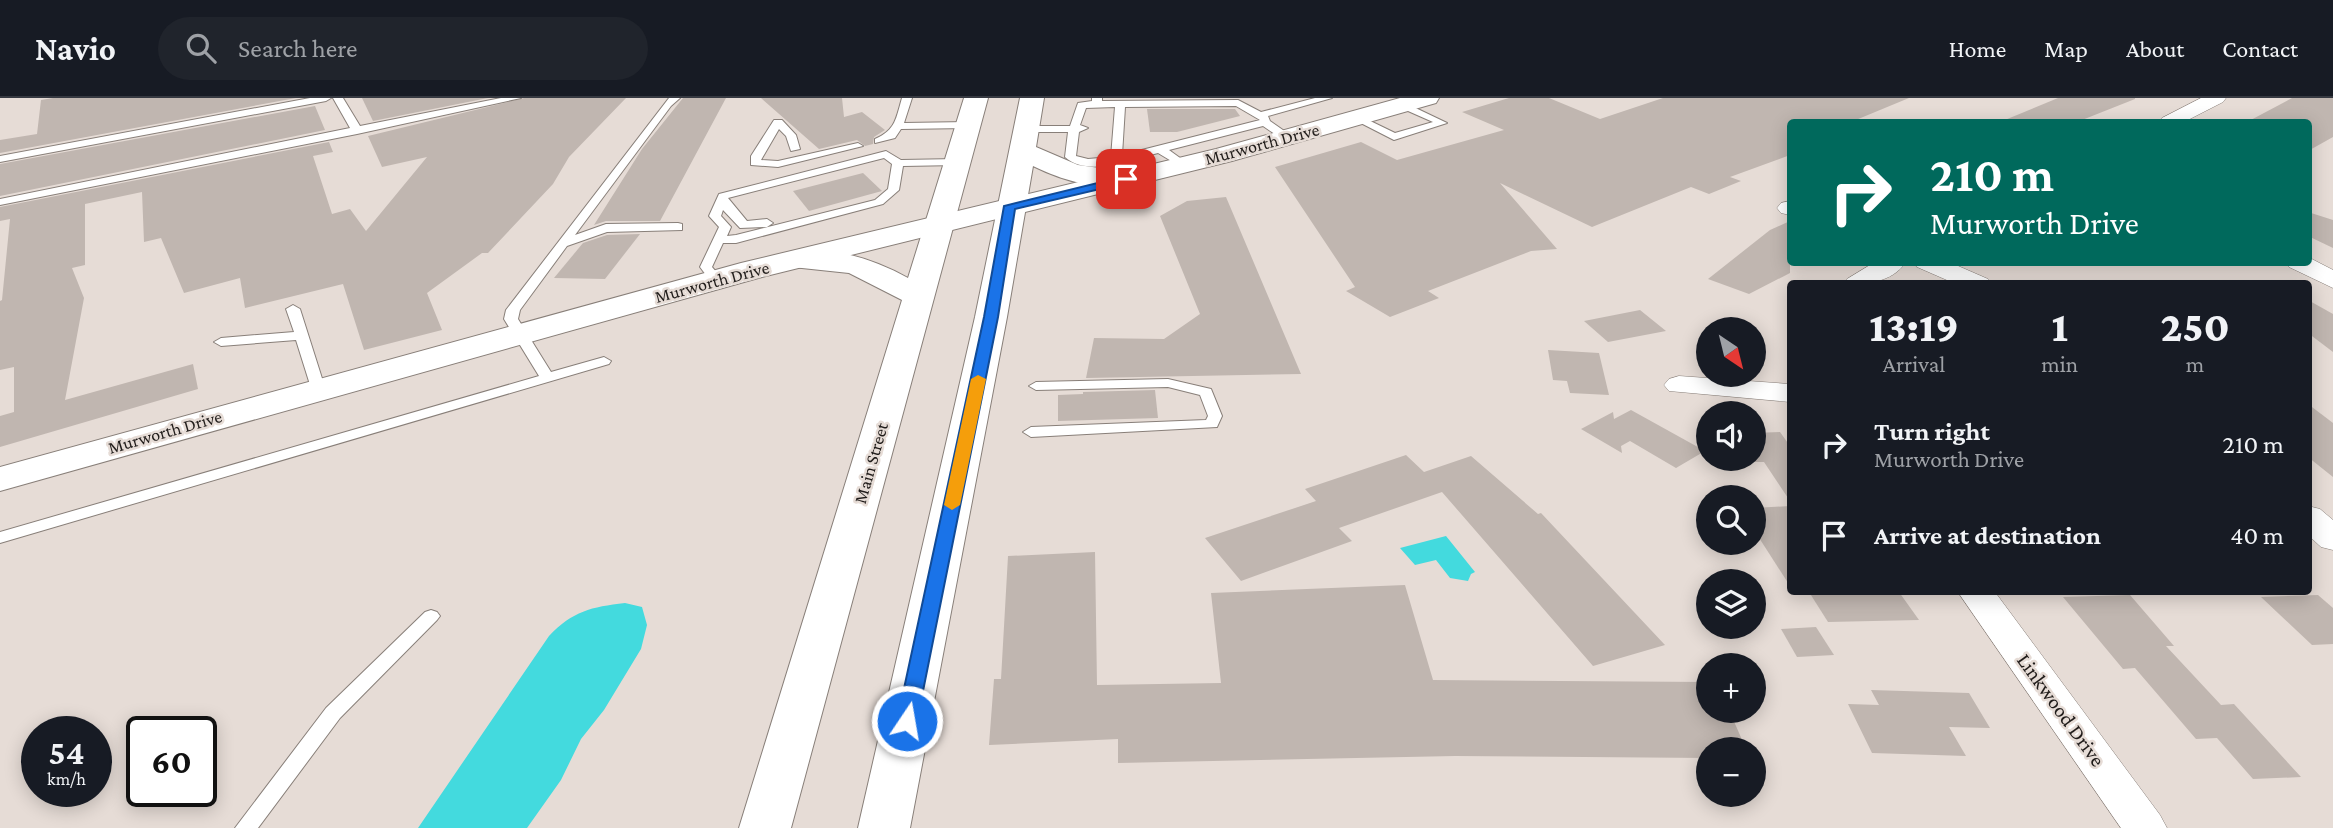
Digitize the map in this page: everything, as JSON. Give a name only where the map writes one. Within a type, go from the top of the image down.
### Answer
[{"type":"main road","name":"Main Street","points":[[765,828],[976,98]]},
{"type":"main road","points":[[884,828],[986,344],[1032,98]]},
{"type":"main road","name":"Murworth Drive","points":[[0,479],[717,280],[1010,206],[1118,141],[1183,165],[1271,125],[1356,118],[1415,101]]},
{"type":"main road","points":[[1023,140],[1062,172],[1118,141]]},
{"type":"main road","points":[[794,260],[836,259],[859,265],[919,297]]},
{"type":"street","points":[[2175,119],[2217,98]]},
{"type":"street","points":[[1863,280],[1887,266]]},
{"type":"street","points":[[1936,266],[1969,280]]},
{"type":"street","points":[[2306,266],[2333,280]]},
{"type":"street","points":[[1679,385],[1787,393]]},
{"type":"street","points":[[2312,520],[2333,539]]},
{"type":"street","name":"Linkwood Drive","points":[[1978,595],[2146,828]]},
{"type":"lane","points":[[0,159],[326,98]]},
{"type":"lane","points":[[338,98],[357,131]]},
{"type":"lane","points":[[0,202],[516,98]]},
{"type":"lane","points":[[548,378],[534,360],[511,318],[513,310],[667,104],[675,98]]},
{"type":"lane","points":[[879,141],[891,136],[898,126],[908,98]]},
{"type":"lane","points":[[1118,141],[1102,138],[1160,149],[1271,125],[1327,98]]},
{"type":"lane","points":[[1120,104],[1118,141],[1096,164],[1075,162],[1070,157],[1078,134],[1083,105],[1097,101],[1120,104],[1238,103],[1271,125]]},
{"type":"lane","points":[[1356,118],[1395,137],[1442,123],[1415,101]]},
{"type":"lane","points":[[795,149],[791,135],[778,122],[756,156],[755,163],[778,164],[858,146]]},
{"type":"lane","points":[[898,126],[968,125]]},
{"type":"lane","points":[[1023,140],[1078,134]]},
{"type":"lane","points":[[1160,149],[1183,165]]},
{"type":"lane","points":[[717,280],[706,267],[725,227],[715,216],[723,196],[886,154],[898,163],[958,162]]},
{"type":"lane","points":[[719,240],[736,239],[879,202],[893,190],[898,163]]},
{"type":"lane","points":[[721,200],[739,222],[757,225],[893,190]]},
{"type":"lane","points":[[563,243],[606,228],[678,227]]},
{"type":"lane","points":[[293,309],[319,391]]},
{"type":"lane","points":[[221,342],[301,336]]},
{"type":"lane","points":[[0,538],[604,361]]},
{"type":"lane","points":[[1031,432],[1212,424],[1215,416],[1206,392],[1168,383],[1035,386]]},
{"type":"lane","points":[[246,828],[333,713],[431,616]]},
{"type":"water","points":[[1446,536],[1475,572],[1468,581],[1450,578],[1436,560],[1415,565],[1400,548]]},
{"type":"water","points":[[625,603],[642,607],[647,625],[641,649],[604,710],[581,739],[561,780],[527,828],[418,828],[549,636],[566,621],[583,612]]},
{"type":"building","points":[[296,98],[0,153],[0,140],[37,134],[41,100]]},
{"type":"building","points":[[362,98],[488,98],[373,121]]},
{"type":"building","points":[[524,98],[626,98],[569,157],[553,184],[488,253],[482,253],[427,293],[442,330],[364,350],[343,284],[245,308],[240,278],[184,293],[161,238],[144,242],[142,192],[85,204],[85,265],[72,268],[84,298],[65,400],[193,364],[198,389],[0,447],[0,416],[14,412],[14,367],[0,370],[0,301],[10,219],[0,221],[0,207],[329,142],[333,152],[313,156],[332,214],[350,209],[366,231],[427,157],[382,167],[368,136]]},
{"type":"building","points":[[683,98],[726,98],[660,221],[606,221],[594,225],[642,149]]},
{"type":"building","points":[[761,98],[842,98],[844,117],[862,112],[885,130],[874,137],[873,144],[865,146],[857,140],[819,149]]},
{"type":"building","points":[[1509,98],[1549,98],[1600,119],[1663,98],[1909,98],[1858,119],[1787,119],[1787,156],[1730,177],[1741,181],[1709,194],[1691,187],[1592,227],[1500,183],[1557,249],[1531,251],[1428,291],[1439,298],[1390,317],[1346,291],[1355,287],[1275,167],[1361,142],[1397,160],[1504,130],[1462,112]]},
{"type":"building","points":[[2058,98],[2135,98],[2085,119],[2007,119]]},
{"type":"building","points":[[2292,98],[2333,98],[2333,137],[2312,149],[2312,119],[2253,119]]},
{"type":"building","points":[[315,106],[325,130],[0,196],[0,164]]},
{"type":"building","points":[[1147,109],[1235,109],[1240,116],[1177,132],[1150,132]]},
{"type":"building","points":[[863,173],[882,191],[809,211],[793,191]]},
{"type":"building","points":[[1226,197],[1301,374],[1086,378],[1094,338],[1164,339],[1200,314],[1160,216],[1187,201]]},
{"type":"building","points":[[2312,213],[2333,220],[2333,248],[2312,238]]},
{"type":"building","points":[[1787,222],[1787,266],[1790,266],[1790,273],[1749,294],[1708,279],[1770,230]]},
{"type":"building","points":[[640,234],[605,279],[554,278],[583,243],[607,235]]},
{"type":"building","points":[[2312,302],[2333,314],[2333,352],[2312,336]]},
{"type":"building","points":[[1640,310],[1666,331],[1608,342],[1584,321]]},
{"type":"building","points":[[1548,350],[1599,353],[1609,395],[1570,393],[1567,381],[1553,380]]},
{"type":"building","points":[[1155,390],[1158,418],[1058,421],[1058,395]]},
{"type":"building","points":[[2312,407],[2333,423],[2333,477],[2312,460]]},
{"type":"building","points":[[1631,410],[1696,446],[1696,456],[1676,468],[1630,441],[1621,446],[1622,453],[1581,429],[1613,412],[1614,419]]},
{"type":"building","points":[[1780,432],[1787,442],[1787,496],[1766,465],[1766,433]]},
{"type":"building","points":[[1406,455],[1424,472],[1471,456],[1538,514],[1541,513],[1665,645],[1593,666],[1442,492],[1339,528],[1352,541],[1241,581],[1205,538],[1316,501],[1305,489]]},
{"type":"building","points":[[1787,506],[1787,581],[1766,549],[1766,507]]},
{"type":"building","points":[[1095,552],[1097,685],[1221,683],[1211,593],[1405,585],[1433,680],[1696,682],[1696,723],[1735,723],[1741,737],[1696,737],[1696,758],[1455,756],[1118,763],[1118,739],[989,745],[994,679],[1001,679],[1008,556]]},
{"type":"building","points":[[1811,595],[1901,595],[1919,620],[1828,622]]},
{"type":"building","points":[[2130,595],[2174,646],[2166,646],[2221,705],[2234,704],[2301,777],[2253,779],[2217,738],[2196,739],[2135,668],[2123,669],[2063,597]]},
{"type":"building","points":[[2318,595],[2333,608],[2333,644],[2312,645],[2261,597]]},
{"type":"building","points":[[1816,627],[1834,655],[1797,657],[1781,629]]},
{"type":"building","points":[[1871,690],[1969,693],[1990,728],[1949,727],[1966,756],[1872,753],[1848,704],[1879,705]]},
{"type":"slow traffic","points":[[952,505],[978,379]]},
{"type":"route","points":[[907,721],[991,317],[1010,206],[1126,179]]}]
